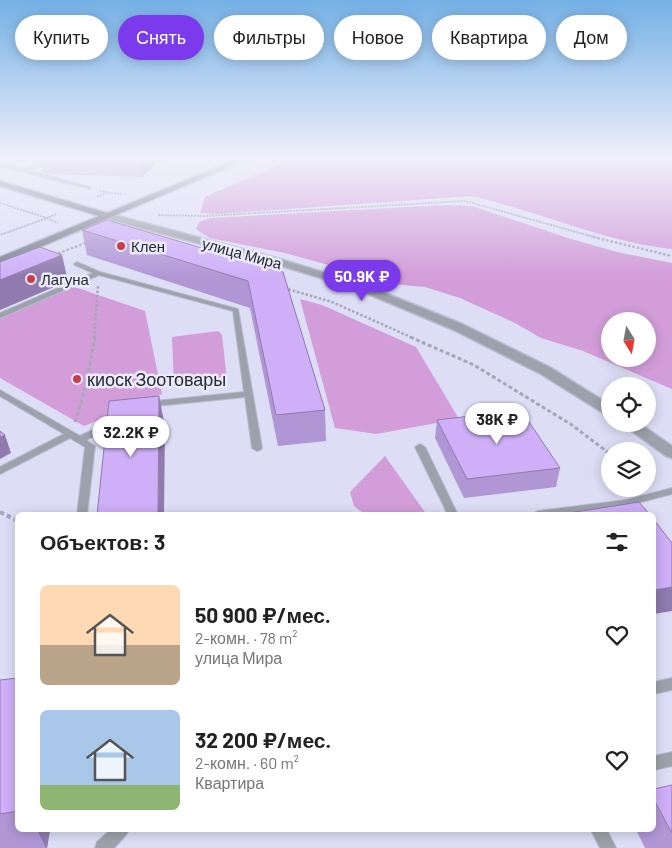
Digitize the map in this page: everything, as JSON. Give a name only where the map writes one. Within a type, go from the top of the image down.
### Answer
[{"type":"main road","name":"улица Мира","points":[[51,199],[107,216]]},
{"type":"main road","points":[[0,261],[78,230],[149,199]]},
{"type":"main road","points":[[0,251],[66,226],[107,216]]},
{"type":"street","name":"улица Мира","points":[[107,216],[278,262],[358,286],[458,327],[546,371],[601,405]]},
{"type":"street","points":[[642,432],[672,453]]},
{"type":"lane","points":[[77,264],[98,273],[236,310],[257,448]]},
{"type":"lane","points":[[0,316],[98,273]]},
{"type":"lane","points":[[0,392],[90,446],[82,512]]},
{"type":"lane","points":[[138,412],[155,404],[249,394]]},
{"type":"lane","points":[[0,471],[75,437],[121,420]]},
{"type":"lane","points":[[420,446],[452,512]]},
{"type":"lane","points":[[560,512],[626,503],[672,491]]},
{"type":"lane","points":[[626,503],[634,512]]},
{"type":"lane","points":[[656,688],[672,684]]},
{"type":"lane","points":[[656,763],[672,759]]},
{"type":"lane","points":[[103,848],[120,832]]},
{"type":"lane","points":[[600,832],[608,848]]},
{"type":"path","points":[[0,235],[93,199]]},
{"type":"path","points":[[155,215],[205,216],[465,200],[595,238],[672,256]]},
{"type":"path","points":[[0,203],[66,226]]},
{"type":"path","points":[[75,437],[97,327],[98,273]]},
{"type":"path","points":[[279,286],[332,302],[474,365],[572,424],[601,447]]},
{"type":"path","points":[[0,512],[15,520]]},
{"type":"shaded area","points":[[205,199],[435,199],[219,214],[200,213]]},
{"type":"shaded area","points":[[482,199],[672,199],[672,249],[621,240]]},
{"type":"shaded area","points":[[445,205],[472,206],[571,239],[617,252],[672,263],[672,389],[656,382],[656,377],[644,377],[623,368],[656,368],[656,312],[601,312],[601,359],[541,338],[515,323],[460,298],[425,287],[380,283],[350,271],[285,253],[210,238],[196,229],[199,222],[210,218]]},
{"type":"shaded area","points":[[72,286],[145,311],[162,394],[84,426],[0,378],[0,317]]},
{"type":"shaded area","points":[[300,299],[322,305],[416,347],[459,419],[376,434],[335,428]]},
{"type":"shaded area","points":[[218,331],[222,335],[227,380],[201,386],[174,386],[172,337]]},
{"type":"shaded area","points":[[385,456],[425,512],[362,512],[354,506],[350,492]]},
{"type":"building","points":[[107,220],[283,272],[325,410],[276,415],[248,281],[82,230]]},
{"type":"building","points":[[40,247],[62,255],[0,280],[0,262]]},
{"type":"building","points":[[159,396],[158,512],[97,512],[109,401]]},
{"type":"building","points":[[521,410],[560,468],[467,479],[437,420]]},
{"type":"building","points":[[639,502],[647,512],[575,512]]},
{"type":"building","points":[[656,523],[672,543],[672,587],[656,590]]},
{"type":"building","points":[[15,678],[15,812],[0,814],[0,680]]},
{"type":"building","points":[[672,785],[672,833],[656,804],[656,789]]},
{"type":"place","name":"Клен","points":[[121,246]]},
{"type":"place","name":"Лагуна","points":[[31,279]]},
{"type":"place","name":"киоск Зоотовары","points":[[77,379]]}]
